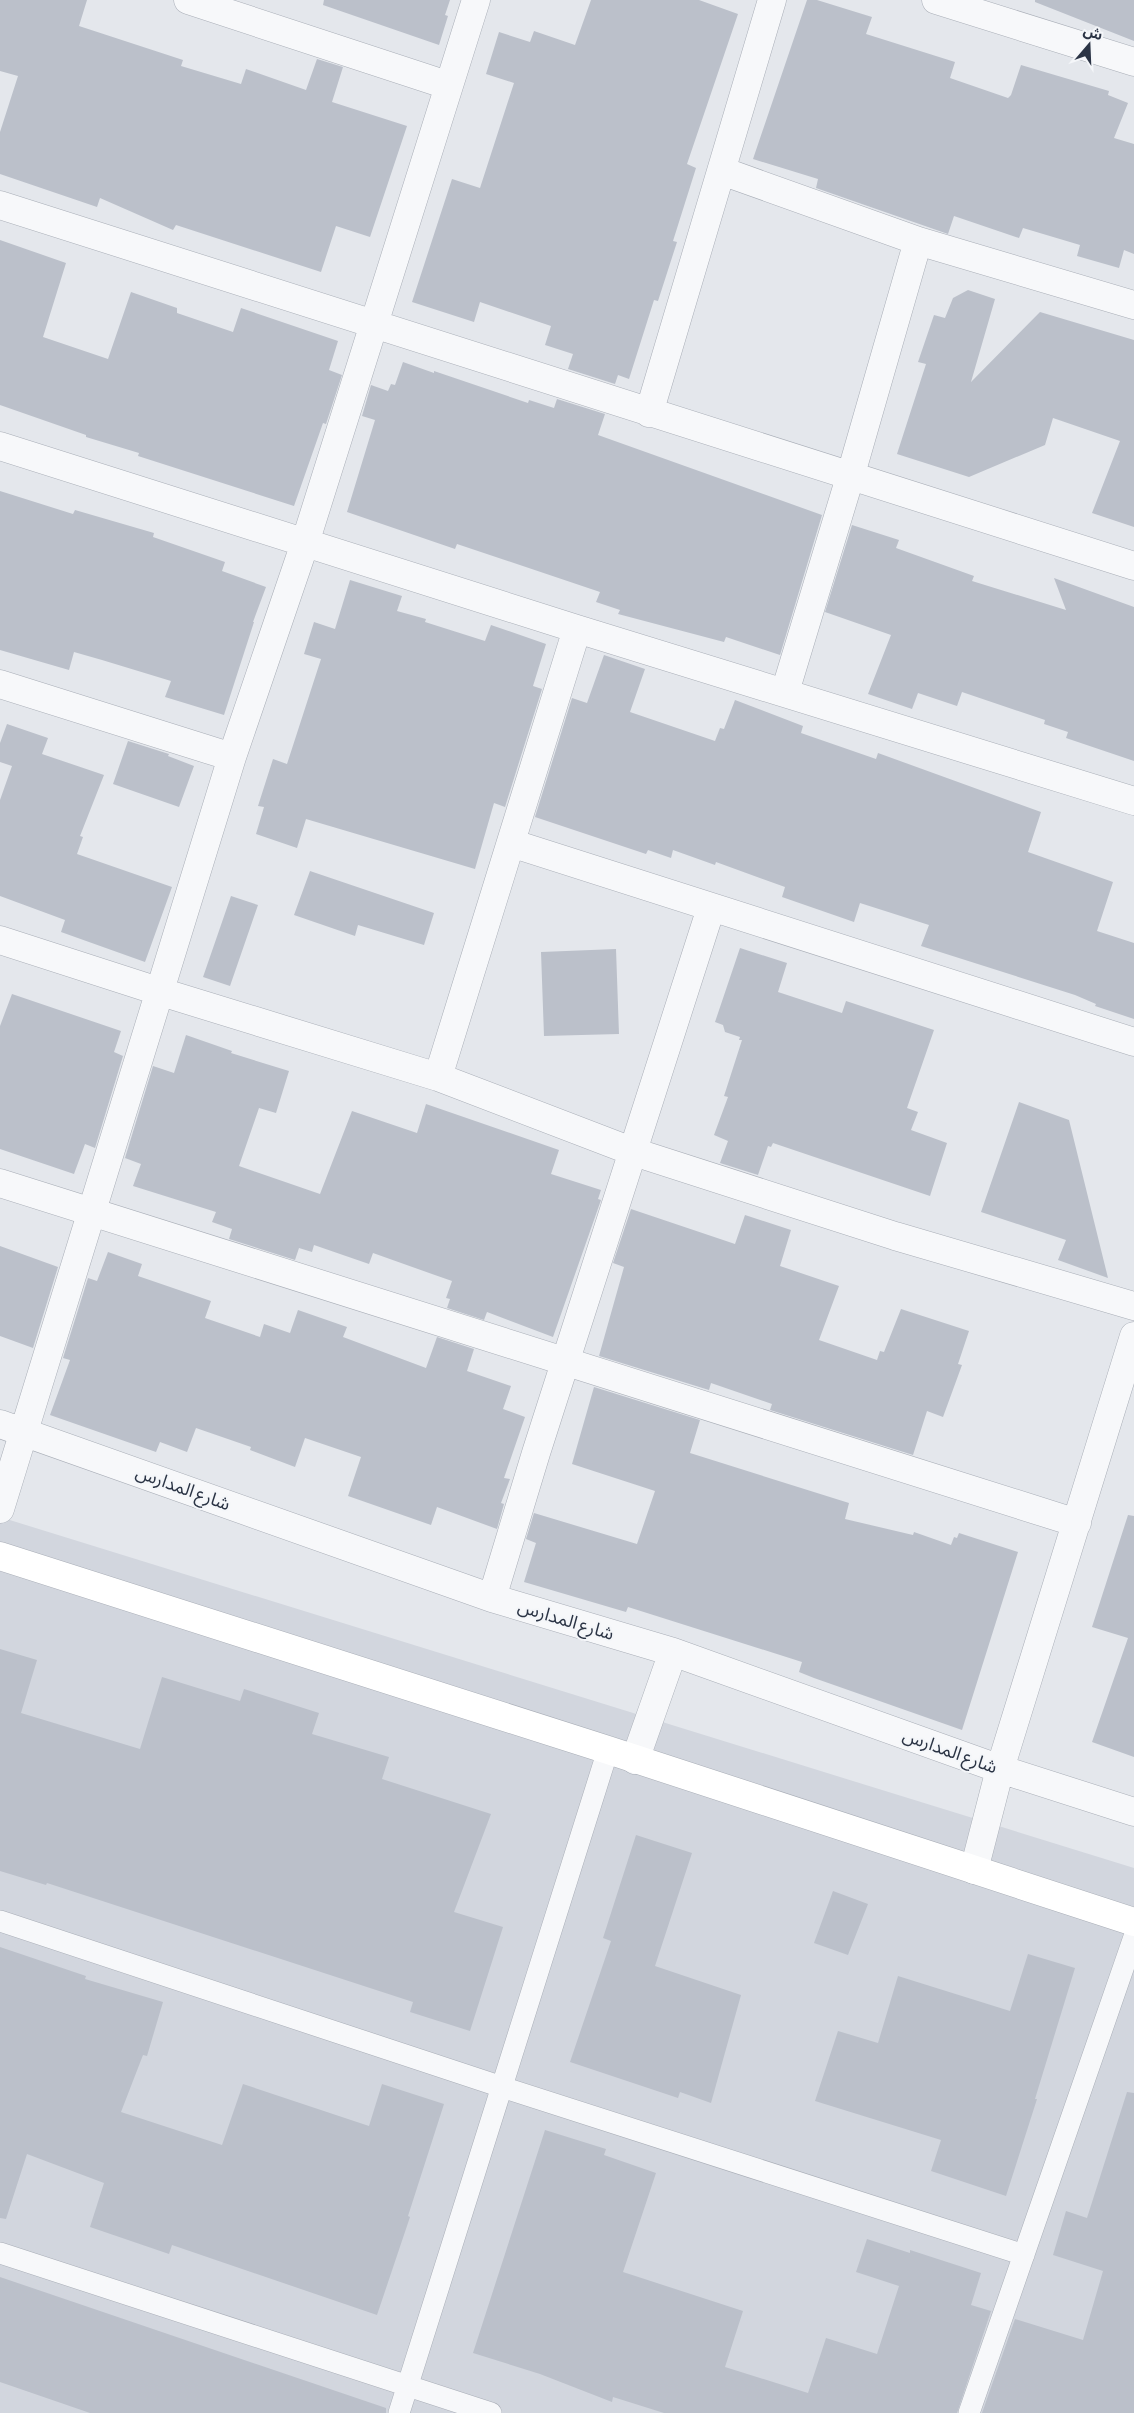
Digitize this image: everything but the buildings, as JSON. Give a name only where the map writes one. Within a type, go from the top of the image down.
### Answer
[{"type":"street","points":[[188,0],[447,85]]},
{"type":"street","points":[[0,1509],[12,1428],[92,1212],[158,992],[232,757],[305,543],[447,85],[476,0]]},
{"type":"street","points":[[649,413],[772,0]]},
{"type":"street","points":[[936,0],[1001,9],[1134,62]]},
{"type":"street","points":[[722,171],[918,241],[1134,305]]},
{"type":"street","points":[[0,204],[649,413],[851,474],[1134,566]]},
{"type":"street","points":[[785,692],[851,474],[918,241]]},
{"type":"street","points":[[0,446],[577,629],[1134,801]]},
{"type":"street","points":[[438,1077],[577,629]]},
{"type":"street","points":[[0,684],[232,757]]},
{"type":"street","points":[[511,843],[1134,1042]]},
{"type":"street","points":[[492,1598],[711,908]]},
{"type":"street","points":[[0,940],[158,992],[438,1077],[634,1152],[895,1236],[1134,1306]]},
{"type":"street","points":[[0,1183],[1077,1523]]},
{"type":"street","points":[[974,1870],[1000,1769],[1134,1336]]},
{"type":"street","name":"شارع المدارس","points":[[12,1428],[492,1598],[672,1652],[1000,1769],[1134,1812]]},
{"type":"street","points":[[0,1556],[608,1750],[1134,1922]]},
{"type":"street","points":[[635,1760],[672,1652]]},
{"type":"lane","points":[[399,2413],[608,1750]]},
{"type":"lane","points":[[0,1921],[502,2087],[1024,2255]]},
{"type":"lane","points":[[969,2413],[1134,1937]]},
{"type":"lane","points":[[0,2253],[490,2413]]},
{"type":"shaded area","points":[[0,1517],[1134,1868],[1134,2413],[0,2413]]}]
